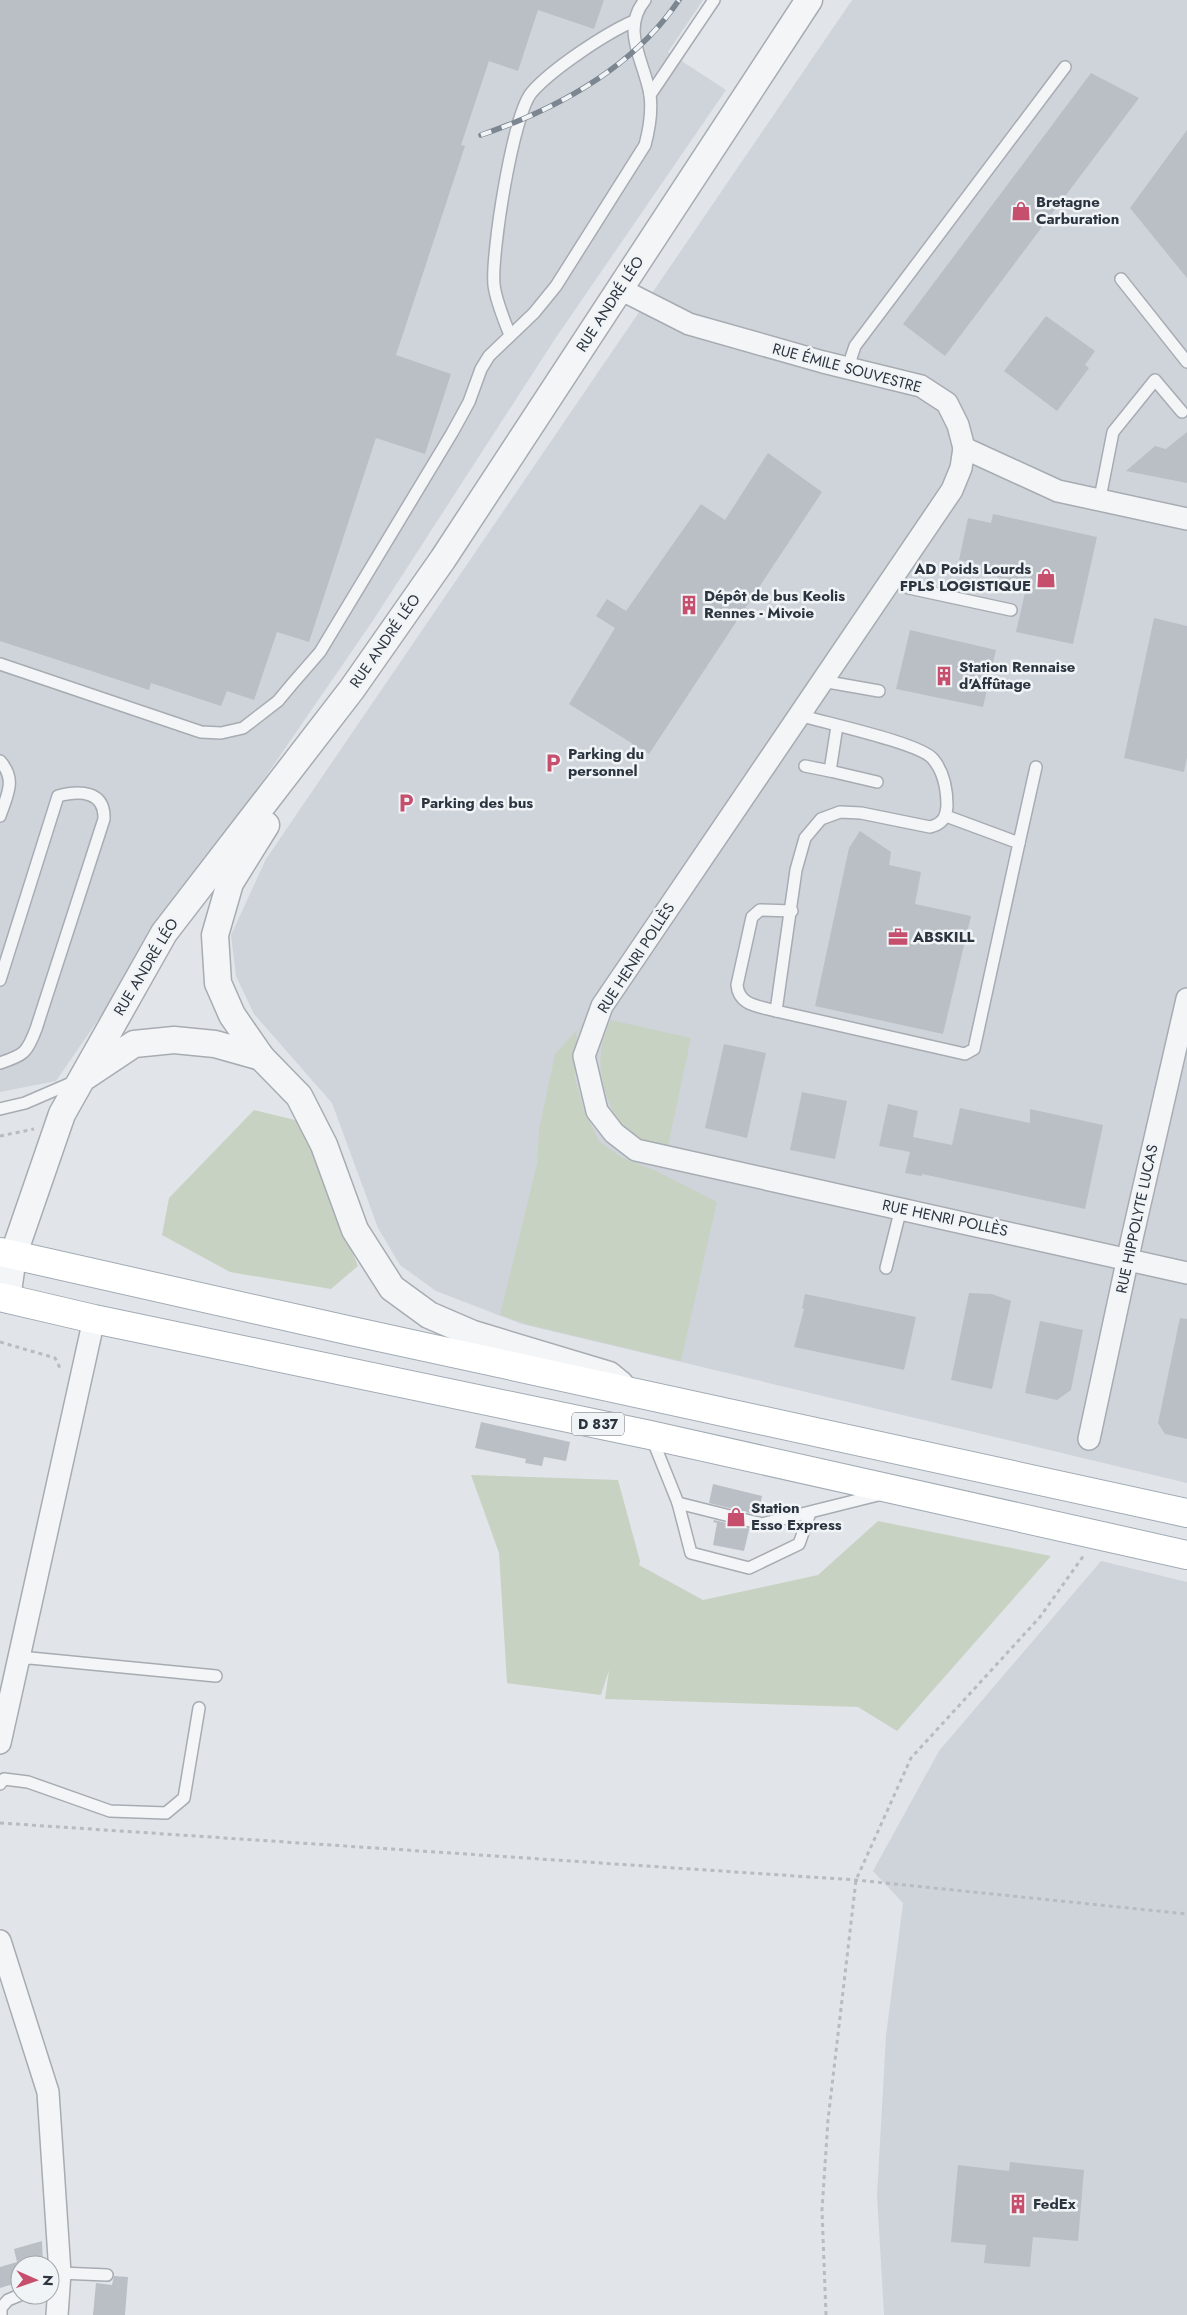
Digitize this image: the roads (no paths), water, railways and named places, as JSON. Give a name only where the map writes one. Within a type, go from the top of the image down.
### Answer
[{"type":"main road","name":"D 837","points":[[7,1254],[1187,1513]]},
{"type":"main road","name":"D 837","points":[[3,1298],[94,1319],[901,1489],[1097,1536],[1187,1555]]},
{"type":"street","name":"RUE ANDRÉ LÉO","points":[[3,1298],[7,1254],[59,1123],[80,1079],[164,933],[352,689],[443,559],[809,0]]},
{"type":"street","name":"RUE ÉMILE SOUVESTRE","points":[[620,289],[689,324],[921,386],[947,403],[958,425],[964,448]]},
{"type":"street","points":[[964,448],[1058,491],[1100,498],[1187,519]]},
{"type":"street","name":"RUE HENRI POLLÈS","points":[[964,448],[961,468],[952,490],[602,1006],[584,1056],[597,1111],[614,1133],[636,1150],[1187,1273]]},
{"type":"street","points":[[282,781],[267,824],[230,884],[215,935],[218,983],[232,1015],[261,1057],[299,1096],[324,1146],[355,1230],[392,1288],[429,1315],[473,1334],[609,1374],[630,1392]]},
{"type":"street","name":"RUE HIPPOLYTE LUCAS","points":[[1089,1439],[1187,999]]},
{"type":"street","points":[[80,1079],[134,1044],[174,1040],[215,1044],[261,1057]]},
{"type":"street","points":[[0,1743],[94,1319]]},
{"type":"street","points":[[0,1941],[48,2092],[55,2255]]},
{"type":"lane","points":[[0,664],[201,732],[220,733],[252,723],[278,701],[320,652],[452,433],[469,402],[481,369],[489,356],[534,313],[556,286],[645,144],[648,132],[650,96],[634,36],[634,21],[645,0]]},
{"type":"lane","points":[[650,96],[714,0]]},
{"type":"lane","points":[[510,336],[494,285],[498,234],[519,122],[530,93],[613,30],[634,21]]},
{"type":"lane","points":[[848,367],[855,346],[1065,67]]},
{"type":"lane","points":[[1121,279],[1187,362]]},
{"type":"lane","points":[[1100,498],[1113,432],[1154,380],[1182,412]]},
{"type":"lane","points":[[892,577],[910,588],[1011,610]]},
{"type":"lane","points":[[822,681],[879,692]]},
{"type":"lane","points":[[776,1011],[792,911],[796,870],[805,838],[821,819],[840,812],[847,812],[930,827],[939,825],[946,816],[947,788],[933,759],[910,745],[799,715]]},
{"type":"lane","points":[[830,772],[837,726]]},
{"type":"lane","points":[[0,761],[8,770],[10,784],[0,816]]},
{"type":"lane","points":[[805,766],[877,782]]},
{"type":"lane","points":[[792,911],[760,910],[752,917],[737,986],[738,995],[742,1001],[776,1011],[965,1054],[974,1049],[1036,767]]},
{"type":"lane","points":[[0,980],[58,796],[82,792],[97,799],[104,808],[104,819],[36,1029],[28,1050],[21,1056],[0,1063]]},
{"type":"lane","points":[[946,816],[1020,843]]},
{"type":"lane","points":[[0,1109],[25,1103],[80,1079]]},
{"type":"lane","points":[[886,1268],[901,1208]]},
{"type":"lane","points":[[650,1435],[678,1502],[691,1553],[749,1568],[799,1544],[810,1513]]},
{"type":"lane","points":[[678,1502],[762,1524],[901,1489]]},
{"type":"lane","points":[[18,1660],[30,1658],[216,1676]]},
{"type":"lane","points":[[0,1784],[4,1779],[28,1782],[110,1811],[166,1813],[184,1798],[199,1708]]},
{"type":"lane","points":[[60,2283],[107,2275]]},
{"type":"lane","points":[[0,2315],[1,2308],[10,2299]]},
{"type":"railway","points":[[481,135],[509,125],[565,99],[616,66],[639,46],[679,0]]},
{"type":"place","name":"Bretagne Carburation","points":[[1021,211]]},
{"type":"place","name":"AD Poids Lourds FPLS LOGISTIQUE","points":[[1046,578]]},
{"type":"place","name":"Dépôt de bus Keolis Rennes - Mivoie","points":[[689,605]]},
{"type":"place","name":"Station Rennaise d'Affûtage","points":[[944,676]]},
{"type":"place","name":"Parking du personnel","points":[[553,763]]},
{"type":"place","name":"Parking des bus","points":[[406,803]]},
{"type":"place","name":"ABSKILL","points":[[898,937]]},
{"type":"place","name":"Station Esso Express","points":[[736,1517]]},
{"type":"place","name":"FedEx","points":[[1018,2204]]}]
